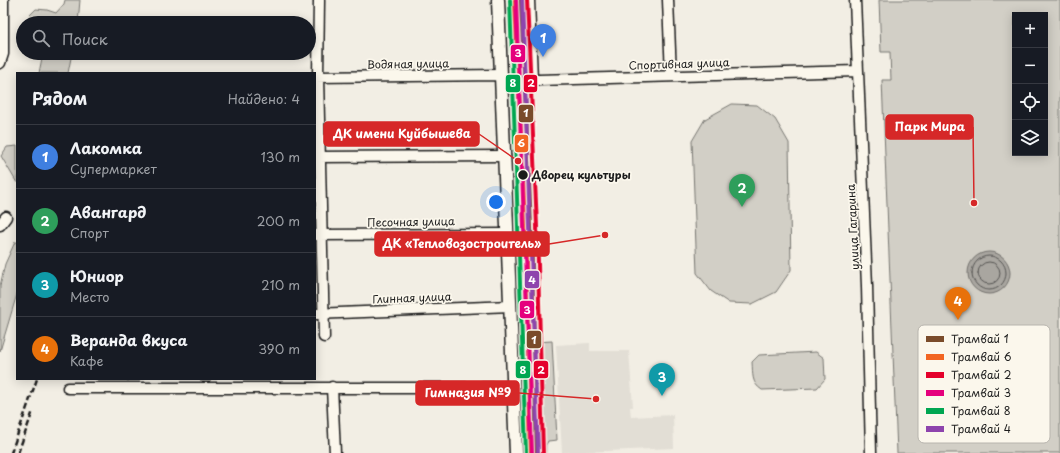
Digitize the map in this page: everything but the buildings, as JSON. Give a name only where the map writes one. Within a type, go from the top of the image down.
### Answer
[{"type":"main road","points":[[498,0],[516,453]]},
{"type":"street","points":[[0,63],[3,54],[3,0]]},
{"type":"street","points":[[319,0],[316,77],[319,314],[324,337]]},
{"type":"street","points":[[529,0],[532,80]]},
{"type":"street","points":[[668,0],[671,76]]},
{"type":"street","name":"улица Гагарина","points":[[855,0],[867,286],[871,453]]},
{"type":"street","name":"Спортивная улица","points":[[501,78],[532,80],[858,71]]},
{"type":"street","name":"Водяная улица","points":[[316,77],[501,78]]},
{"type":"street","points":[[317,157],[505,156]]},
{"type":"street","name":"Песочная улица","points":[[318,235],[508,234]]},
{"type":"street","name":"Глинная улица","points":[[319,314],[511,306]]},
{"type":"street","points":[[332,387],[335,453]]},
{"type":"street","points":[[68,388],[513,388]]},
{"type":"shaded area","points":[[65,0],[80,0],[79,16],[29,16],[36,9],[56,13],[64,4]]},
{"type":"shaded area","points":[[879,0],[1060,0],[1060,453],[897,453],[882,80],[891,80],[890,52],[881,52]]},
{"type":"shaded area","points":[[42,60],[71,60],[68,72],[39,72]]},
{"type":"shaded area","points":[[732,104],[757,105],[775,119],[789,143],[791,270],[776,292],[752,304],[729,303],[711,291],[697,273],[692,141],[705,119]]},
{"type":"shaded area","points":[[16,146],[16,181],[1,156],[7,147]]},
{"type":"shaded area","points":[[16,242],[16,297],[0,351],[0,286],[5,264]]},
{"type":"shaded area","points":[[552,341],[557,440],[548,441],[546,445],[546,453],[540,453],[536,342]]},
{"type":"shaded area","points":[[590,343],[590,351],[629,351],[633,407],[630,407],[631,417],[673,415],[674,448],[562,453],[556,345]]},
{"type":"shaded area","points":[[816,352],[824,358],[825,379],[817,388],[762,390],[754,381],[752,362],[759,355]]},
{"type":"water","points":[[989,252],[1004,258],[1010,273],[1004,288],[989,294],[974,288],[968,273],[974,258]]},
{"type":"railway","points":[[11,453],[37,380]]},
{"type":"railway","points":[[18,453],[33,411]]},
{"type":"tram line","name":"8","points":[[510,0],[526,453]]},
{"type":"tram line","name":"6","points":[[515,0],[525,226],[531,453]]},
{"type":"tram line","name":"3","points":[[516,0],[532,453]]},
{"type":"tram line","name":"1","points":[[521,0],[531,226],[537,453]]},
{"type":"tram line","name":"4","points":[[522,0],[538,453]]},
{"type":"tram line","name":"2","points":[[527,0],[537,226],[543,453]]},
{"type":"place","name":"Лакомка","points":[[543,57]]},
{"type":"place","name":"ДК имени Куйбышева","points":[[518,161]]},
{"type":"place","name":"Дворец культуры","points":[[523,175]]},
{"type":"place","name":"Парк Мира","points":[[974,203]]},
{"type":"place","name":"Авангард","points":[[742,207]]},
{"type":"place","name":"ДК «Тепловозостроитель»","points":[[605,235]]},
{"type":"place","name":"Веранда вкуса","points":[[958,320]]},
{"type":"place","name":"Юниор","points":[[662,396]]},
{"type":"place","name":"Гимназия №9","points":[[596,399]]}]
